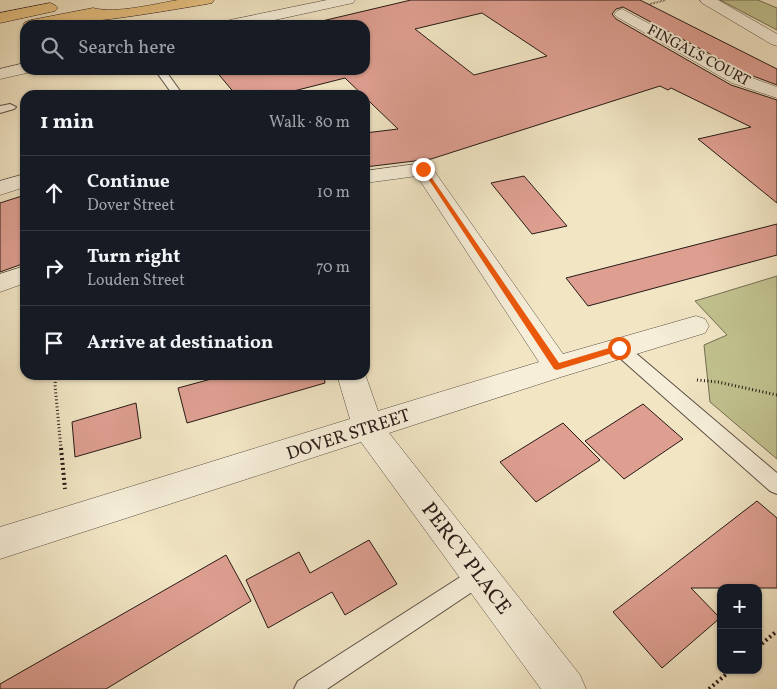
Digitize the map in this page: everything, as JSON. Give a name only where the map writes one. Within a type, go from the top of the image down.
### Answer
[{"type":"highway","points":[[42,20],[68,8],[95,0]]},
{"type":"highway","points":[[0,18],[68,8],[158,0]]},
{"type":"highway","points":[[68,8],[130,12],[207,0]]},
{"type":"highway","points":[[0,31],[20,27]]},
{"type":"street","points":[[254,20],[348,0]]},
{"type":"street","points":[[706,0],[777,41]]},
{"type":"street","name":"FINGALS COURT","points":[[622,14],[738,79],[777,93]]},
{"type":"street","points":[[0,74],[20,69]]},
{"type":"street","points":[[0,166],[12,184]]},
{"type":"street","points":[[370,176],[423,169],[557,367]]},
{"type":"street","points":[[0,283],[20,276]]},
{"type":"street","name":"DOVER STREET","points":[[0,543],[557,367],[696,326]]},
{"type":"street","name":"PERCY PLACE","points":[[353,380],[368,428],[566,689]]},
{"type":"lane","points":[[164,75],[174,90]]},
{"type":"lane","points":[[619,348],[777,485]]},
{"type":"lane","points":[[306,689],[480,575]]},
{"type":"path","points":[[651,376],[718,382],[777,394]]},
{"type":"path","points":[[56,380],[68,522]]},
{"type":"path","points":[[762,644],[777,631]]},
{"type":"path","points":[[709,689],[726,674]]},
{"type":"green space","points":[[720,0],[758,0],[777,8],[777,30]]},
{"type":"green space","points":[[777,276],[777,459],[710,402],[704,345],[727,335],[695,301]]},
{"type":"building","points":[[411,0],[640,0],[777,69],[777,85],[745,73],[623,7],[616,9],[612,14],[616,19],[731,85],[777,100],[777,203],[698,139],[751,127],[671,88],[668,90],[660,86],[431,159],[370,166],[370,132],[398,129],[370,102],[370,90],[357,90],[345,78],[298,90],[232,90],[219,75],[370,75],[370,20],[326,20]],"holes":[[[482,13],[547,56],[474,75],[415,29]]]},
{"type":"building","points":[[524,176],[567,226],[532,234],[491,183]]},
{"type":"building","points":[[20,197],[20,265],[0,272],[0,203]]},
{"type":"building","points":[[777,224],[777,255],[588,306],[566,278]]},
{"type":"building","points":[[208,380],[325,380],[325,383],[187,423],[178,388]]},
{"type":"building","points":[[136,403],[141,438],[75,457],[72,422]]},
{"type":"building","points":[[643,404],[683,439],[624,479],[585,441]]},
{"type":"building","points":[[563,423],[600,460],[536,502],[500,462]]},
{"type":"building","points":[[757,501],[777,518],[777,588],[762,588],[762,584],[717,584],[717,588],[691,588],[717,615],[717,621],[662,668],[613,612]]},
{"type":"building","points":[[369,540],[397,584],[345,615],[332,592],[268,628],[246,580],[299,552],[310,573]]},
{"type":"building","points":[[226,555],[251,601],[106,689],[0,689],[0,684]]},
{"type":"route","points":[[423,169],[557,367],[619,348]]}]
